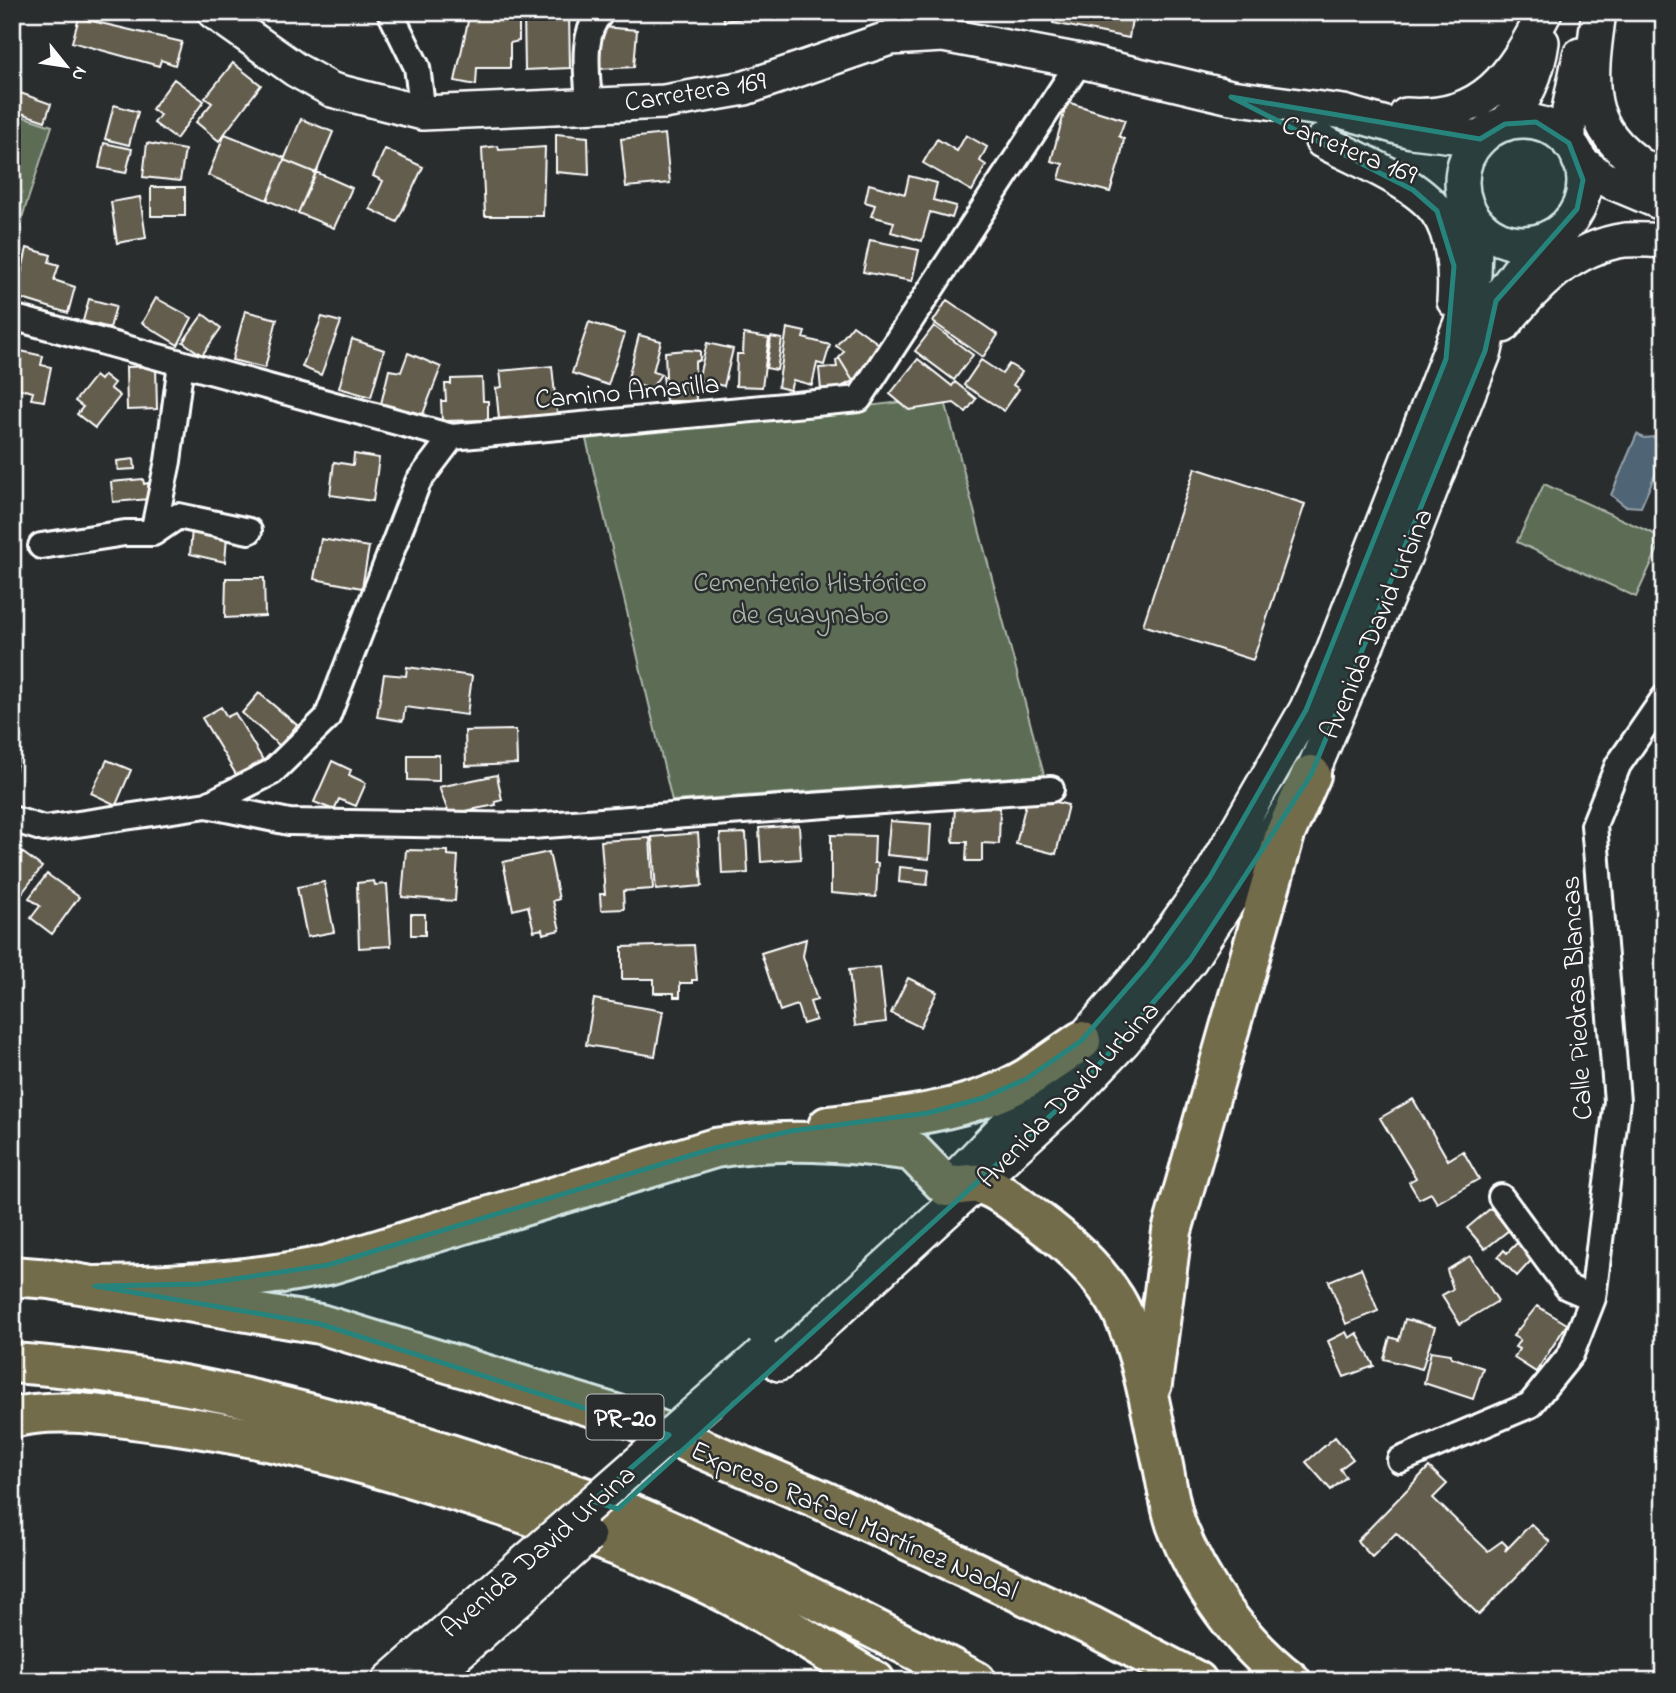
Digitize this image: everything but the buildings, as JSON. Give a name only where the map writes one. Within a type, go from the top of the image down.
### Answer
[{"type":"highway","points":[[1150,1404],[1172,1231],[1285,834],[1311,775]]},
{"type":"highway","points":[[95,1286],[200,1284],[316,1268],[715,1148],[761,1140],[791,1131],[928,1113],[983,1098],[1026,1079],[1081,1041]]},
{"type":"highway","points":[[761,1140],[811,1141],[912,1151],[963,1186],[1028,1214],[1094,1270],[1116,1301],[1150,1404],[1175,1521],[1188,1553],[1205,1585],[1252,1645],[1291,1681]]},
{"type":"highway","name":"Expreso Rafael Martínez Nadal","points":[[12,1276],[95,1286],[320,1324],[635,1420],[824,1502],[1093,1628],[1197,1681]]},
{"type":"highway","points":[[12,1363],[192,1387],[300,1409],[454,1455],[635,1516],[826,1604],[976,1681]]},
{"type":"highway","points":[[12,1418],[26,1414],[72,1414],[230,1433],[331,1453],[426,1481],[640,1553],[722,1591],[875,1681]]},
{"type":"street","name":"Carretera 169","points":[[214,12],[296,70],[332,90],[423,113],[664,102],[746,88],[890,38],[943,35],[1080,61],[1231,97],[1344,112],[1411,131],[1492,131]]},
{"type":"street","points":[[390,12],[417,66],[423,113]]},
{"type":"street","points":[[589,105],[590,33],[602,12]]},
{"type":"street","points":[[1344,112],[1437,115],[1478,103],[1514,66],[1546,12]]},
{"type":"street","points":[[1546,12],[1540,54],[1518,111],[1492,131],[1464,165],[1462,185],[1471,213],[1491,235],[1510,242],[1530,243],[1557,231],[1589,222],[1617,224],[1664,238]]},
{"type":"street","points":[[1557,231],[1577,209],[1583,190],[1574,151],[1569,110],[1577,62],[1598,12]]},
{"type":"street","points":[[1598,12],[1592,75],[1598,117],[1624,154],[1664,180]]},
{"type":"street","name":"Camino Amarilla","points":[[12,317],[452,437],[859,399],[1080,61]]},
{"type":"street","name":"Carretera 169","points":[[1231,97],[1322,141],[1431,181],[1471,213]]},
{"type":"street","points":[[1492,131],[1525,121],[1545,125],[1602,178],[1664,204]]},
{"type":"street","points":[[1322,141],[1413,190],[1437,211],[1447,232],[1454,266],[1454,298],[1446,359]]},
{"type":"street","name":"Avenida David Urbina","points":[[963,1186],[1026,1105],[1147,965],[1210,877],[1306,710],[1333,651],[1472,292],[1471,213]]},
{"type":"street","name":"Avenida David Urbina","points":[[389,1681],[466,1630],[963,1186],[1071,1097],[1159,999],[1190,960],[1311,775],[1405,558],[1485,351],[1490,318],[1502,290],[1557,231]]},
{"type":"street","points":[[1485,351],[1525,297],[1550,274],[1598,248],[1625,240],[1664,238]]},
{"type":"street","points":[[153,533],[168,461],[181,363]]},
{"type":"street","points":[[12,819],[44,829],[207,805],[272,772],[327,718],[418,482],[452,437]]},
{"type":"street","points":[[41,546],[125,533],[153,533],[178,516],[249,531]]},
{"type":"street","name":"Calle Piedras Blancas","points":[[1400,1460],[1530,1405],[1571,1354],[1593,1298],[1617,1101],[1594,825],[1618,765],[1664,698]]},
{"type":"street","points":[[207,805],[289,822],[531,826],[1051,789]]},
{"type":"street","points":[[1501,1197],[1567,1287],[1593,1298]]},
{"type":"street","name":"Avenida David Urbina","points":[[427,1681],[466,1630]]},
{"type":"highlighted area","points":[[1231,97],[1480,139],[1505,124],[1536,122],[1569,143],[1583,180],[1577,209],[1496,301],[1485,351],[1311,775],[1190,960],[1071,1097],[618,1509],[593,1501],[669,1435],[320,1324],[95,1286],[200,1284],[328,1265],[715,1148],[791,1131],[928,1113],[983,1098],[1026,1079],[1081,1041],[1147,965],[1210,877],[1306,710],[1446,359],[1454,266],[1437,211],[1413,190]]},
{"type":"green space","points":[[12,113],[52,126],[19,227],[12,225]]},
{"type":"green space","name":"Cementerio Histórico de Guaynabo","points":[[944,397],[1044,775],[672,801],[586,439]]},
{"type":"green space","points":[[1544,484],[1663,538],[1636,597],[1517,542]]},
{"type":"water","points":[[1637,434],[1644,438],[1654,437],[1664,447],[1664,454],[1641,507],[1625,506],[1611,495]]}]
